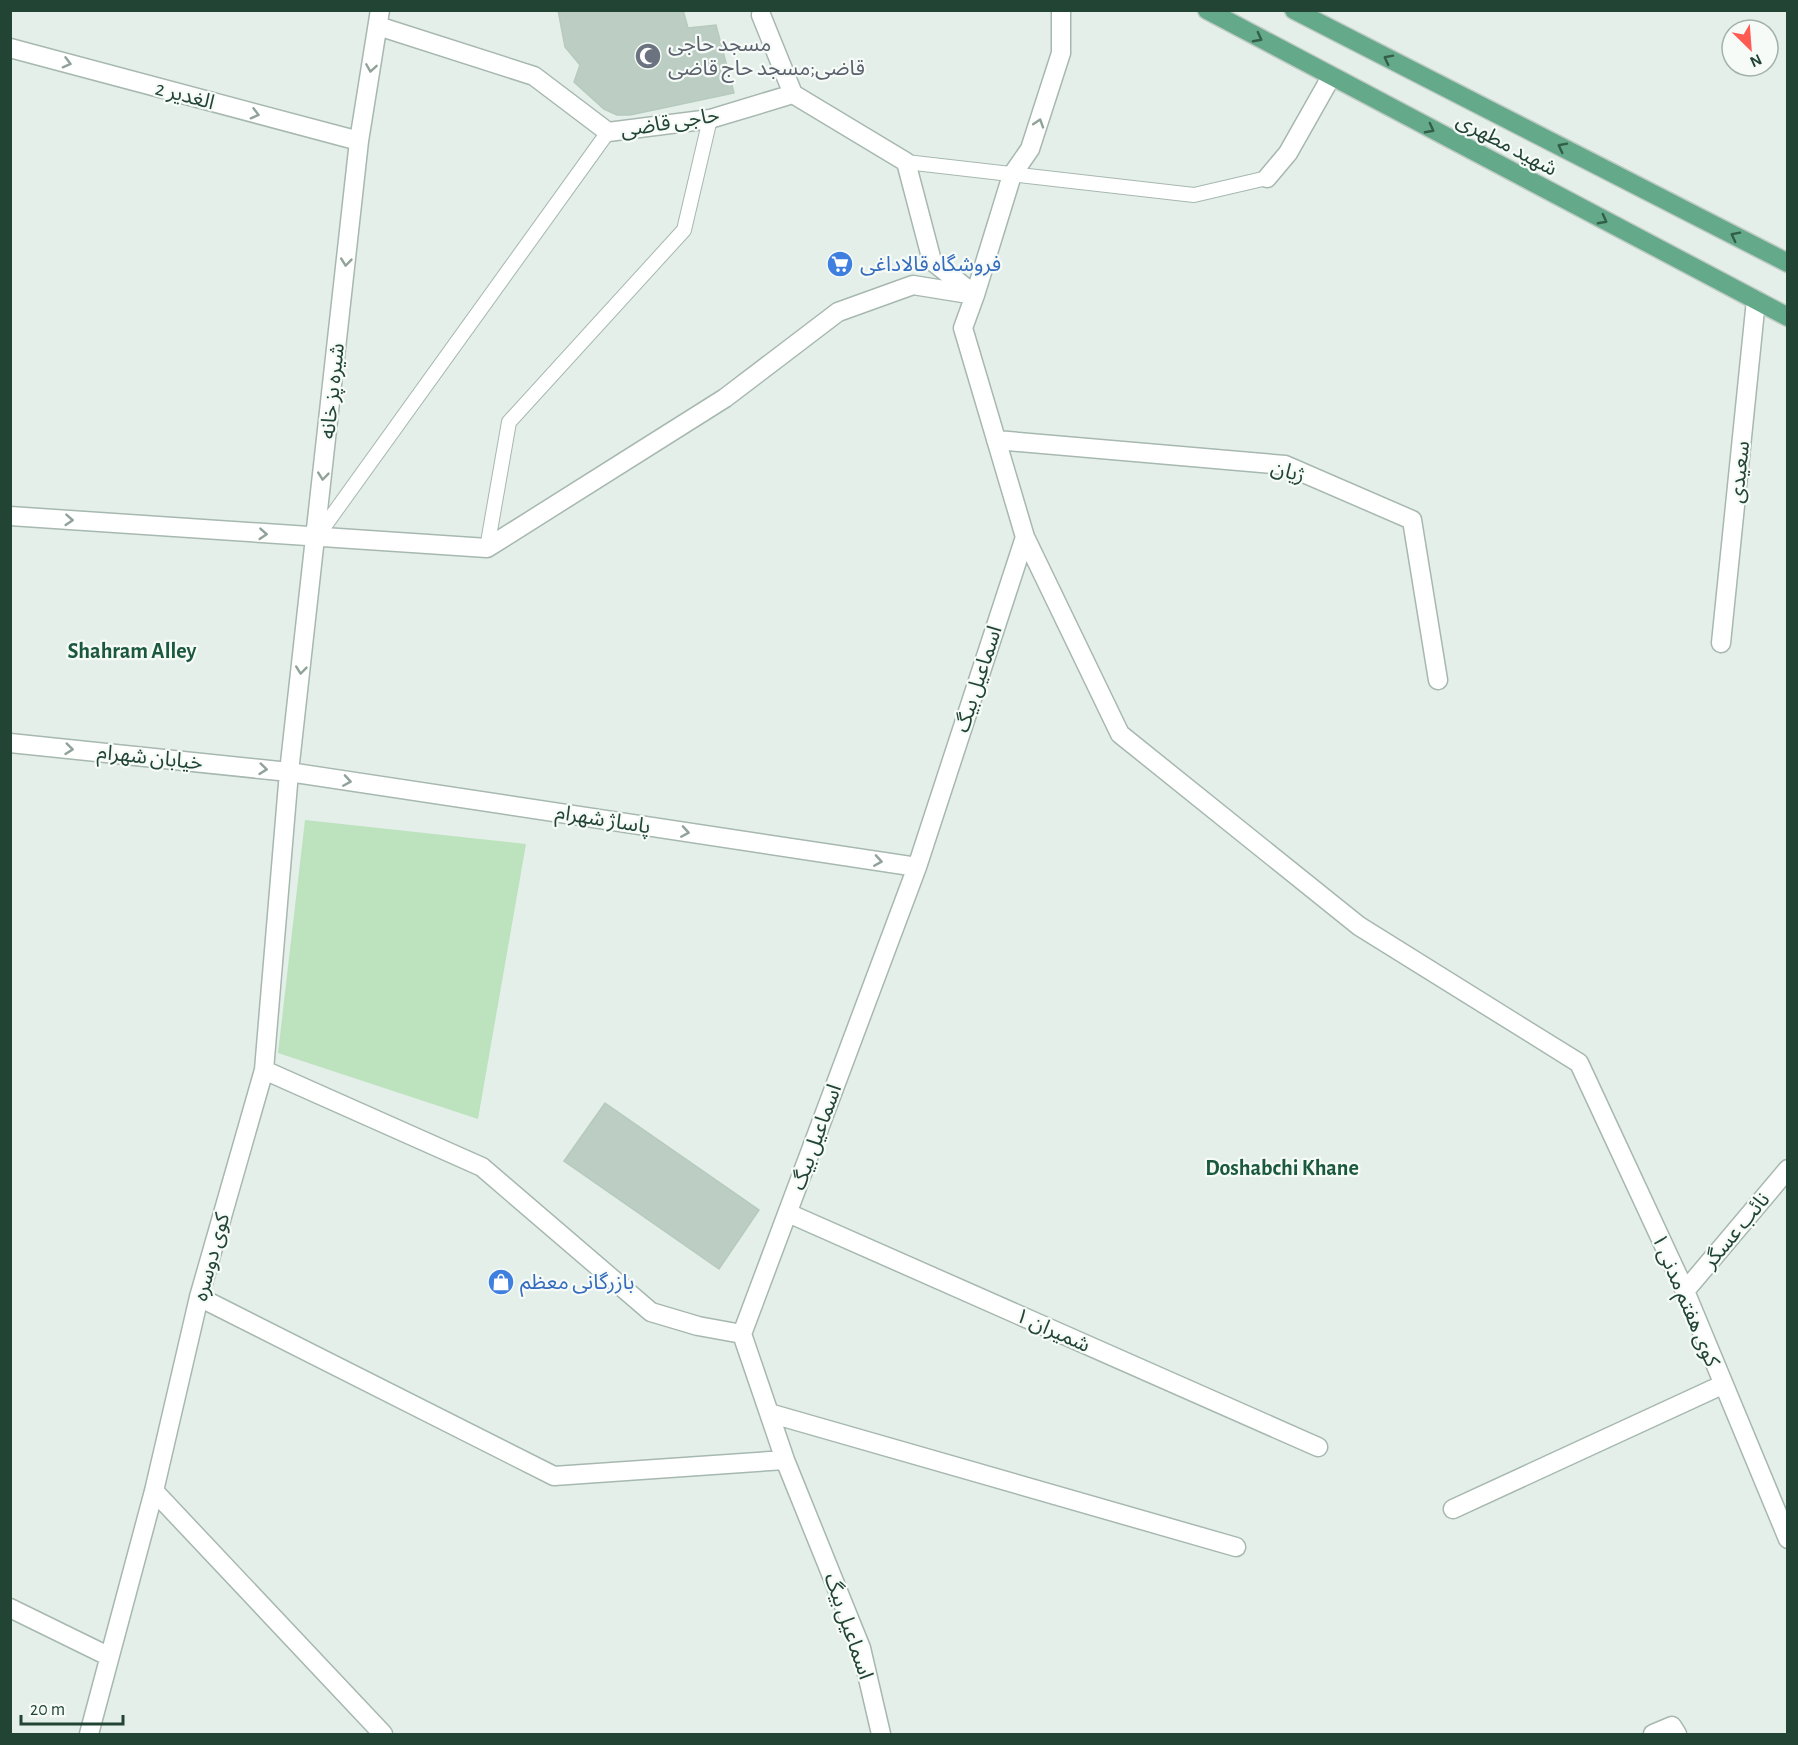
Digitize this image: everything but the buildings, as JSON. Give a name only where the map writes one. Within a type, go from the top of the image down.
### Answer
[{"type":"main road","name":"شهید مطهری","points":[[1207,10],[1788,316]]},
{"type":"main road","name":"شهید مطهری","points":[[1294,10],[1788,263]]},
{"type":"street","points":[[1025,537],[963,328],[1012,175],[1030,149],[1061,53],[1061,10]]},
{"type":"street","points":[[761,15],[794,94],[906,162],[932,261],[975,295]]},
{"type":"street","name":"حاجی قاضی","points":[[379,18],[534,76],[608,132],[710,118],[794,94]]},
{"type":"street","name":"شیره پز خانه","points":[[289,772],[359,141],[379,18]]},
{"type":"street","name":"2 الغدیر","points":[[10,48],[359,141]]},
{"type":"street","points":[[1267,178],[1288,153],[1331,77]]},
{"type":"street","points":[[10,516],[488,548],[725,398],[838,312],[913,285],[975,295]]},
{"type":"street","name":"سعیدی","points":[[1721,643],[1756,300]]},
{"type":"street","name":"ژیان","points":[[996,440],[1285,465],[1412,520],[1438,680]]},
{"type":"street","name":"اسماعیل بیگ","points":[[881,1734],[861,1648],[785,1460],[742,1334],[917,867],[1025,537]]},
{"type":"street","name":"کوی هفتم مدنی ۱","points":[[1025,537],[1120,734],[1359,926],[1579,1063],[1685,1291],[1788,1539]]},
{"type":"street","name":"خیابان شهرام","points":[[10,743],[289,772]]},
{"type":"street","name":"پاساژ شهرام","points":[[289,772],[917,867]]},
{"type":"street","name":"کوی دوسره","points":[[89,1734],[108,1656],[154,1491],[199,1297],[264,1070],[289,772]]},
{"type":"street","points":[[264,1070],[482,1167],[651,1312],[698,1326],[742,1334]]},
{"type":"street","name":"نائب عسگر","points":[[1685,1291],[1788,1169]]},
{"type":"street","name":"شمیران ۱","points":[[788,1212],[1318,1447]]},
{"type":"street","points":[[199,1297],[554,1476],[785,1460]]},
{"type":"street","points":[[1453,1509],[1722,1384]]},
{"type":"street","points":[[768,1413],[1236,1546]]},
{"type":"street","points":[[154,1491],[383,1734]]},
{"type":"street","points":[[10,1608],[108,1656]]},
{"type":"street","points":[[1653,1734],[1672,1726],[1677,1734]]},
{"type":"lane","points":[[488,548],[509,422],[684,230],[710,118]]},
{"type":"lane","points":[[316,538],[608,132]]},
{"type":"lane","points":[[906,162],[1194,195],[1267,178]]},
{"type":"green space","points":[[305,820],[526,844],[478,1119],[278,1053]]},
{"type":"place","name":"مسجد حاجی قاضی;مسجد حاج قاضی","points":[[648,56]]},
{"type":"place","name":"فروشگاه قالاداغی","points":[[840,264]]},
{"type":"place","name":"بازرگانی معظم","points":[[501,1282]]},
{"type":"district","name":"Shahram Alley","points":[[132,650]]},
{"type":"district","name":"Doshabchi Khane","points":[[1282,1167]]}]
